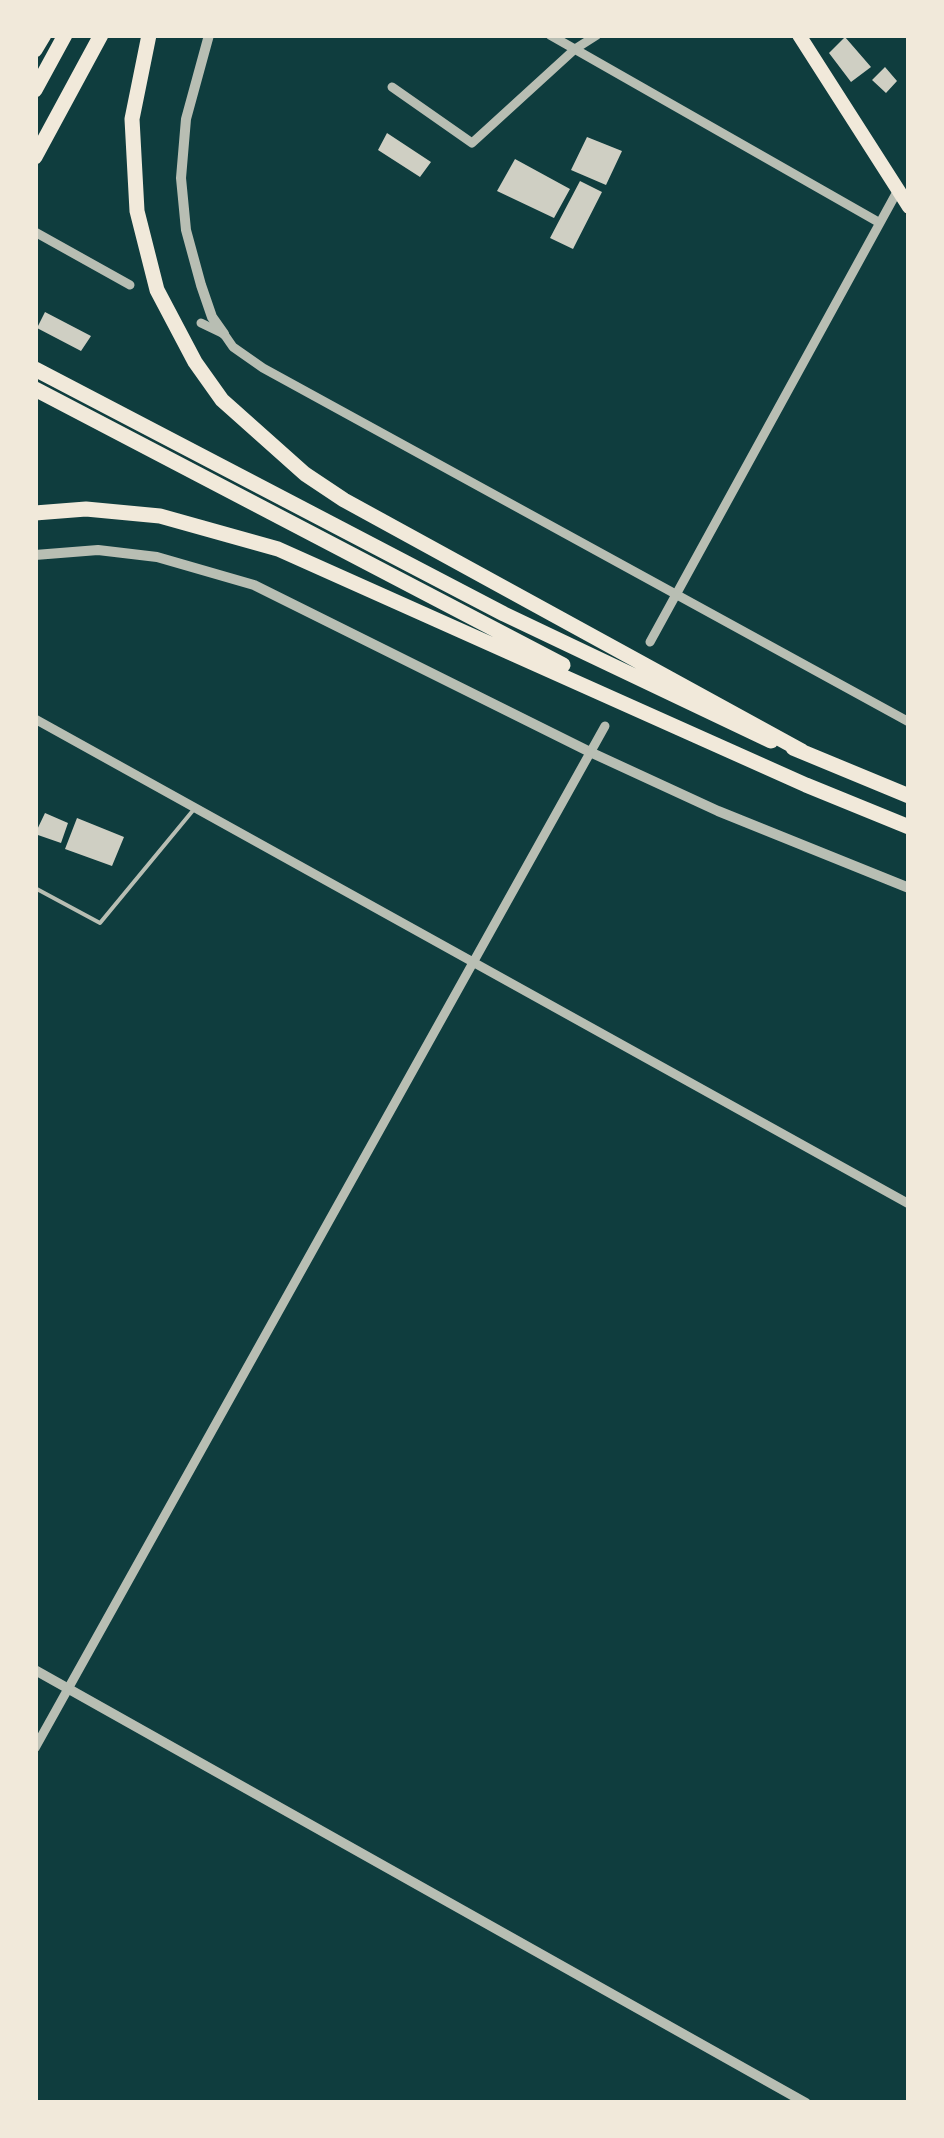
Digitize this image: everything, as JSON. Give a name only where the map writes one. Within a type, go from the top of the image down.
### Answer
[{"type":"highway","points":[[35,50],[44,35]]},
{"type":"highway","points":[[35,90],[65,35]]},
{"type":"highway","points":[[35,158],[101,35]]},
{"type":"highway","points":[[149,35],[132,119],[137,211],[158,290],[195,362],[222,400],[304,474],[344,500],[802,752]]},
{"type":"highway","points":[[35,369],[504,614],[739,729],[909,796]]},
{"type":"highway","points":[[35,390],[534,648],[627,702]]},
{"type":"highway","points":[[35,513],[86,510],[160,516],[278,549],[627,702],[806,786],[909,827]]},
{"type":"main road","points":[[799,35],[909,207]]},
{"type":"street","points":[[209,35],[186,120],[181,178],[186,230],[201,285],[233,347],[263,368],[909,722]]},
{"type":"street","points":[[550,35],[880,223]]},
{"type":"street","points":[[392,87],[472,142],[575,49],[597,35]]},
{"type":"street","points":[[650,642],[898,190]]},
{"type":"street","points":[[35,232],[130,286]]},
{"type":"street","points":[[201,323],[224,334]]},
{"type":"street","points":[[35,556],[98,550],[157,557],[254,585],[590,752],[718,811],[909,888]]},
{"type":"street","points":[[35,719],[909,1204]]},
{"type":"street","points":[[35,1748],[605,726]]},
{"type":"street","points":[[35,1670],[806,2103]]},
{"type":"lane","points":[[35,888],[100,924],[195,808]]},
{"type":"building","points":[[845,37],[871,67],[851,82],[829,53]]},
{"type":"building","points":[[885,67],[897,81],[886,93],[872,80]]},
{"type":"building","points":[[387,133],[431,162],[420,177],[378,150]]},
{"type":"building","points":[[587,137],[622,151],[606,185],[571,170]]},
{"type":"building","points":[[515,159],[570,189],[554,218],[497,191]]},
{"type":"building","points":[[580,181],[602,192],[573,249],[550,238]]},
{"type":"building","points":[[45,312],[91,336],[81,351],[37,328]]},
{"type":"building","points":[[45,813],[68,823],[61,843],[35,834]]},
{"type":"building","points":[[77,818],[124,837],[112,866],[65,849]]}]
